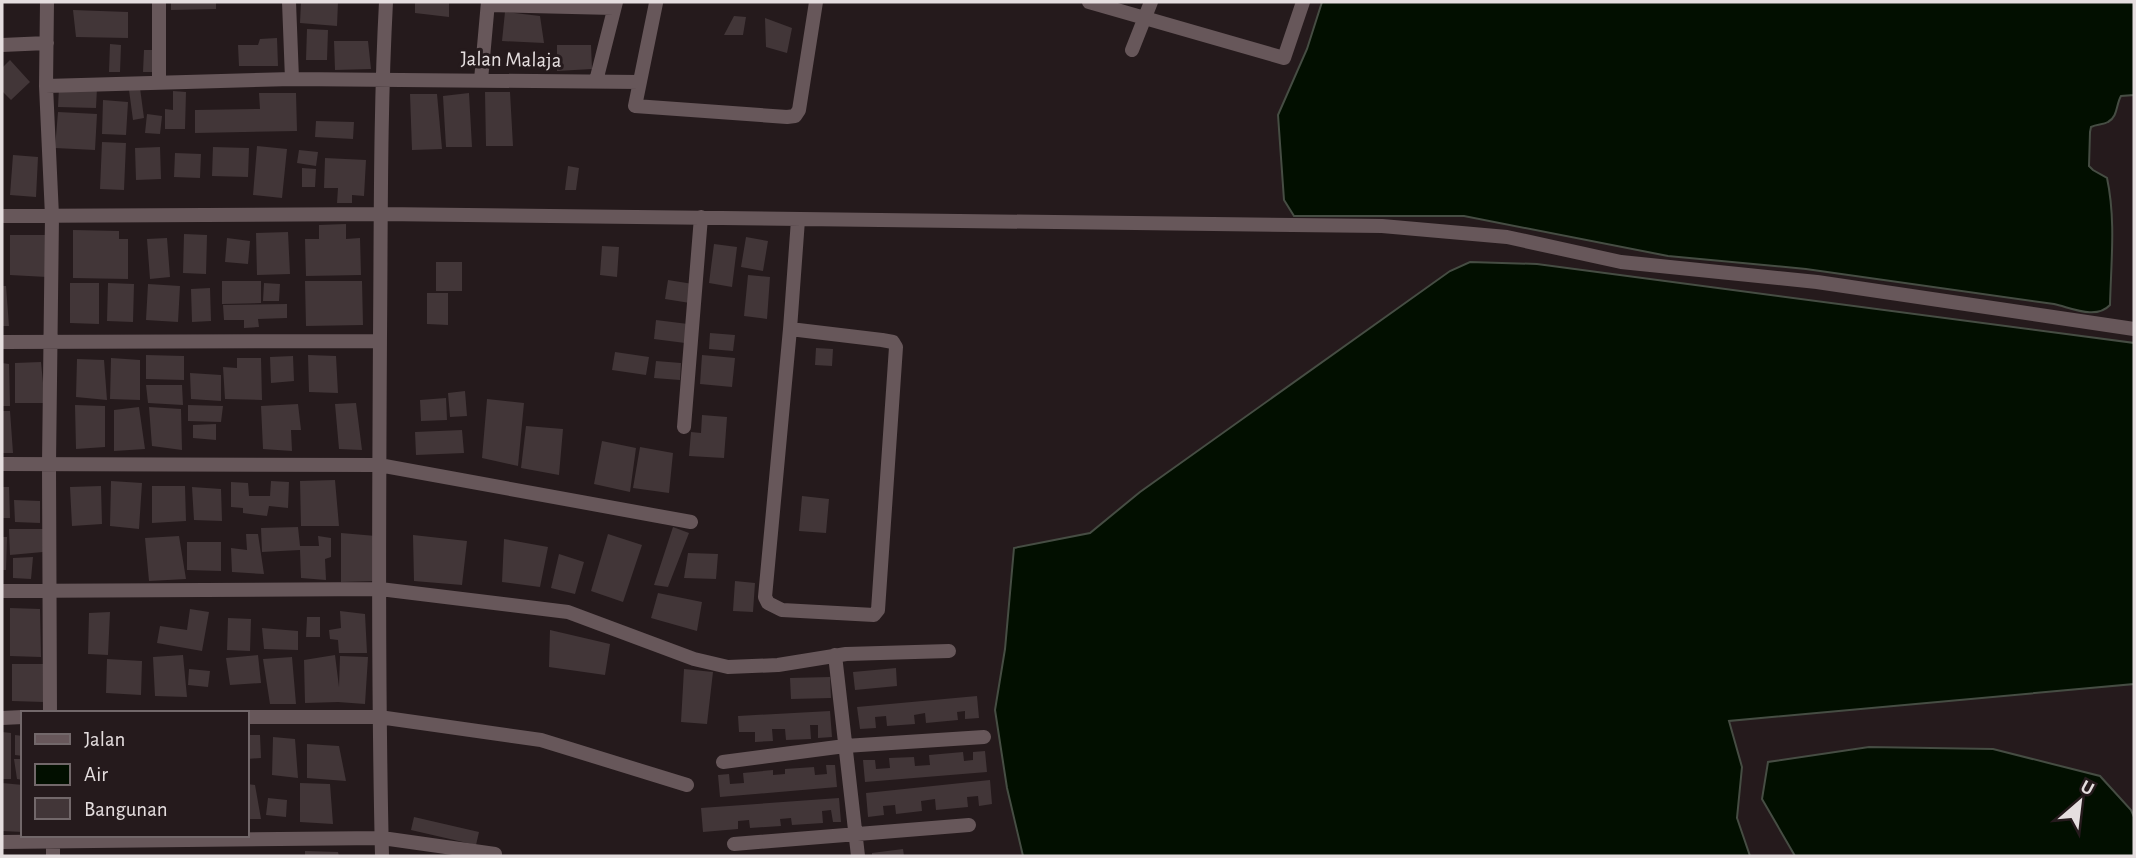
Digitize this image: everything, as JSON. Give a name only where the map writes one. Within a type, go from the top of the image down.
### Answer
[{"type":"street","points":[[47,2],[46,86],[52,215],[50,711]]},
{"type":"street","points":[[159,2],[159,82]]},
{"type":"street","points":[[289,2],[292,79]]},
{"type":"street","points":[[382,856],[379,465],[386,2]]},
{"type":"street","points":[[656,4],[634,104],[637,107],[795,116],[799,110],[816,2]]},
{"type":"street","points":[[1089,2],[1284,58],[1303,2]]},
{"type":"street","points":[[1132,50],[1152,2]]},
{"type":"street","points":[[481,80],[488,3],[615,5],[596,81]]},
{"type":"street","points":[[2,45],[47,43]]},
{"type":"street","name":"Jalan Malaja","points":[[46,86],[292,79],[640,82]]},
{"type":"street","points":[[2,216],[382,214],[1395,227],[1507,237],[1621,262],[1817,282],[2134,329]]},
{"type":"street","points":[[684,427],[701,217]]},
{"type":"street","points":[[790,329],[882,340],[896,345],[878,610],[874,615],[782,610],[768,603],[765,597],[798,220]]},
{"type":"street","points":[[2,342],[380,341]]},
{"type":"street","points":[[2,464],[379,465],[691,522]]},
{"type":"street","points":[[2,591],[380,589],[559,610],[594,620],[694,659],[727,667],[778,665],[835,655],[949,651]]},
{"type":"street","points":[[835,655],[858,856]]},
{"type":"street","points":[[248,717],[379,717],[541,740],[687,785]]},
{"type":"street","points":[[2,718],[21,718]]},
{"type":"street","points":[[723,762],[845,746],[984,737]]},
{"type":"street","points":[[734,844],[969,825]]},
{"type":"street","points":[[2,842],[53,844],[382,838],[495,854]]},
{"type":"water","points":[[1322,2],[2134,2],[2134,95],[2121,96],[2111,120],[2091,127],[2090,132],[2089,166],[2107,178],[2110,194],[2110,305],[2098,312],[2084,312],[2054,304],[1806,269],[1668,256],[1464,216],[1294,216],[1284,200],[1278,115],[1307,49]]},
{"type":"water","points":[[1470,262],[1537,264],[2134,343],[2134,684],[1729,721],[1742,767],[1737,818],[1750,856],[1023,856],[1007,788],[995,710],[1005,649],[1014,548],[1090,533],[1140,492],[1450,271]]},
{"type":"water","points":[[1869,747],[1993,749],[2100,776],[2131,810],[2134,817],[2134,856],[1795,856],[1762,799],[1768,762]]},
{"type":"building","points":[[171,2],[216,2],[216,9],[171,10]]},
{"type":"building","points":[[301,2],[338,2],[337,26],[300,23]]},
{"type":"building","points":[[415,2],[449,2],[449,17],[415,13]]},
{"type":"building","points":[[73,10],[128,12],[128,38],[76,37]]},
{"type":"building","points":[[505,12],[540,16],[544,43],[502,41]]},
{"type":"building","points":[[734,16],[746,17],[743,35],[724,35]]},
{"type":"building","points":[[765,18],[792,28],[787,53],[766,47]]},
{"type":"building","points":[[307,29],[328,30],[327,60],[306,60]]},
{"type":"building","points":[[277,38],[278,66],[239,66],[238,45],[258,45],[260,39]]},
{"type":"building","points":[[334,41],[368,41],[371,69],[335,70]]},
{"type":"building","points":[[110,44],[121,45],[120,72],[109,72]]},
{"type":"building","points":[[557,45],[591,45],[592,69],[557,71]]},
{"type":"building","points":[[144,50],[157,50],[156,72],[143,72]]},
{"type":"building","points":[[10,60],[30,82],[11,100],[2,91],[2,68]]},
{"type":"building","points":[[59,87],[97,88],[96,108],[58,107]]},
{"type":"building","points":[[140,88],[144,118],[133,120],[129,90]]},
{"type":"building","points":[[173,91],[186,92],[185,129],[165,129],[165,109],[173,110]]},
{"type":"building","points":[[485,92],[510,92],[513,146],[486,146]]},
{"type":"building","points":[[259,93],[296,93],[297,131],[195,133],[195,110],[260,109]]},
{"type":"building","points":[[469,93],[472,147],[446,147],[443,96]]},
{"type":"building","points":[[410,94],[437,94],[442,149],[412,150]]},
{"type":"building","points":[[103,100],[128,102],[126,135],[102,134]]},
{"type":"building","points":[[58,112],[97,114],[95,150],[55,148]]},
{"type":"building","points":[[147,114],[162,116],[160,134],[145,133]]},
{"type":"building","points":[[316,121],[354,122],[353,139],[315,137]]},
{"type":"building","points":[[102,142],[126,143],[124,190],[100,189]]},
{"type":"building","points":[[257,146],[287,149],[282,198],[253,195]]},
{"type":"building","points":[[160,147],[161,179],[136,180],[135,148]]},
{"type":"building","points":[[213,147],[249,148],[248,177],[212,176]]},
{"type":"building","points":[[299,150],[318,152],[316,166],[297,163]]},
{"type":"building","points":[[175,153],[201,154],[200,178],[174,177]]},
{"type":"building","points":[[13,155],[38,157],[36,197],[10,195]]},
{"type":"building","points":[[325,158],[366,160],[364,196],[352,195],[352,203],[337,203],[338,188],[324,188]]},
{"type":"building","points":[[568,166],[579,168],[576,190],[565,190]]},
{"type":"building","points":[[302,168],[316,169],[315,187],[302,187]]},
{"type":"building","points":[[346,224],[346,239],[360,238],[361,275],[306,276],[305,239],[319,239],[319,225]]},
{"type":"building","points":[[73,230],[119,231],[119,239],[128,239],[128,279],[73,278]]},
{"type":"building","points":[[288,232],[290,274],[257,275],[256,233]]},
{"type":"building","points":[[184,234],[207,235],[206,274],[183,273]]},
{"type":"building","points":[[10,235],[45,235],[47,277],[10,275]]},
{"type":"building","points":[[746,237],[768,241],[763,271],[741,267]]},
{"type":"building","points":[[167,238],[170,277],[150,279],[147,239]]},
{"type":"building","points":[[227,238],[250,241],[248,264],[225,262]]},
{"type":"building","points":[[714,244],[737,247],[732,287],[709,283]]},
{"type":"building","points":[[602,246],[619,247],[617,277],[600,275]]},
{"type":"building","points":[[436,262],[462,262],[462,291],[436,291]]},
{"type":"building","points":[[748,275],[770,277],[767,319],[744,316]]},
{"type":"building","points":[[668,280],[693,284],[690,303],[665,299]]},
{"type":"building","points":[[222,281],[261,281],[261,303],[222,304]]},
{"type":"building","points":[[305,281],[362,281],[363,325],[306,326]]},
{"type":"building","points":[[70,283],[99,283],[99,324],[70,323]]},
{"type":"building","points":[[108,283],[134,284],[133,322],[107,321]]},
{"type":"building","points":[[264,283],[280,284],[279,301],[263,301]]},
{"type":"building","points":[[148,284],[180,286],[178,322],[146,320]]},
{"type":"building","points":[[2,286],[6,286],[9,326],[2,326]]},
{"type":"building","points":[[210,288],[211,321],[192,322],[191,289]]},
{"type":"building","points":[[427,293],[448,293],[448,325],[427,324]]},
{"type":"building","points":[[287,304],[287,318],[258,319],[259,327],[244,328],[244,320],[224,320],[223,305]]},
{"type":"building","points":[[656,320],[688,324],[685,343],[654,339]]},
{"type":"building","points":[[710,333],[735,335],[733,351],[709,349]]},
{"type":"building","points":[[816,348],[833,349],[832,366],[815,365]]},
{"type":"building","points":[[615,352],[649,357],[646,375],[612,370]]},
{"type":"building","points":[[146,355],[184,356],[184,380],[146,379]]},
{"type":"building","points":[[308,355],[336,356],[338,393],[309,392]]},
{"type":"building","points":[[702,355],[735,358],[732,387],[700,384]]},
{"type":"building","points":[[293,356],[294,381],[271,383],[270,357]]},
{"type":"building","points":[[111,358],[140,360],[140,400],[110,399]]},
{"type":"building","points":[[237,358],[261,358],[262,400],[225,399],[223,367],[237,368]]},
{"type":"building","points":[[77,359],[104,360],[107,400],[76,397]]},
{"type":"building","points":[[656,361],[681,363],[680,380],[654,378]]},
{"type":"building","points":[[41,362],[45,403],[15,403],[15,363]]},
{"type":"building","points":[[2,363],[9,364],[10,406],[2,406]]},
{"type":"building","points":[[190,373],[221,375],[221,401],[191,399]]},
{"type":"building","points":[[146,385],[182,385],[183,405],[148,403]]},
{"type":"building","points":[[465,391],[467,416],[450,417],[448,393]]},
{"type":"building","points":[[446,398],[447,420],[421,421],[420,400]]},
{"type":"building","points":[[487,399],[524,403],[518,466],[482,458]]},
{"type":"building","points":[[356,403],[362,450],[339,449],[335,404]]},
{"type":"building","points":[[298,404],[301,430],[291,430],[292,451],[263,449],[261,406]]},
{"type":"building","points":[[75,405],[105,406],[105,447],[76,449]]},
{"type":"building","points":[[188,405],[223,406],[221,422],[188,421]]},
{"type":"building","points":[[139,407],[145,449],[114,451],[114,410]]},
{"type":"building","points":[[149,407],[181,409],[182,450],[152,446]]},
{"type":"building","points":[[2,411],[10,411],[13,453],[2,453]]},
{"type":"building","points":[[702,415],[727,417],[724,458],[689,456],[691,432],[701,433]]},
{"type":"building","points":[[216,424],[216,440],[193,438],[193,425]]},
{"type":"building","points":[[526,426],[563,429],[559,475],[521,468]]},
{"type":"building","points":[[462,430],[464,453],[416,455],[415,432]]},
{"type":"building","points":[[602,441],[636,448],[630,492],[594,484]]},
{"type":"building","points":[[640,447],[673,453],[669,493],[633,488]]},
{"type":"building","points":[[335,480],[339,526],[301,526],[300,481]]},
{"type":"building","points":[[111,481],[142,483],[139,529],[110,526]]},
{"type":"building","points":[[271,481],[289,482],[288,508],[269,506],[267,516],[243,513],[243,508],[231,507],[231,482],[248,483],[249,496],[270,496]]},
{"type":"building","points":[[101,486],[102,524],[72,526],[70,487]]},
{"type":"building","points":[[152,486],[185,486],[186,521],[152,523]]},
{"type":"building","points":[[2,487],[9,487],[10,518],[2,518]]},
{"type":"building","points":[[192,487],[221,489],[222,521],[194,520]]},
{"type":"building","points":[[802,496],[829,499],[826,533],[799,531]]},
{"type":"building","points":[[14,500],[40,501],[40,523],[15,522]]},
{"type":"building","points":[[298,527],[300,546],[319,546],[318,536],[331,538],[331,557],[325,559],[326,580],[301,578],[300,550],[262,552],[261,528]]},
{"type":"building","points":[[673,527],[689,533],[668,587],[654,585]]},
{"type":"building","points":[[9,529],[44,529],[43,552],[10,555]]},
{"type":"building","points":[[341,533],[376,536],[377,581],[341,582]]},
{"type":"building","points":[[246,534],[258,534],[264,574],[232,572],[231,548],[247,550]]},
{"type":"building","points":[[608,534],[642,545],[623,602],[591,591]]},
{"type":"building","points":[[413,535],[467,541],[462,585],[414,581]]},
{"type":"building","points":[[179,536],[186,579],[149,581],[145,538]]},
{"type":"building","points":[[2,537],[7,537],[6,570],[2,570]]},
{"type":"building","points":[[504,539],[548,547],[540,587],[502,582]]},
{"type":"building","points":[[187,542],[221,542],[221,571],[187,570]]},
{"type":"building","points":[[688,553],[718,554],[716,579],[684,578]]},
{"type":"building","points":[[559,554],[584,562],[575,594],[551,588]]},
{"type":"building","points":[[33,557],[31,579],[13,578],[13,558]]},
{"type":"building","points":[[735,581],[755,583],[753,612],[733,611]]},
{"type":"building","points":[[658,593],[702,602],[697,631],[651,618]]},
{"type":"building","points":[[10,608],[40,609],[41,657],[10,656]]},
{"type":"building","points":[[190,609],[209,612],[202,651],[157,643],[160,626],[187,630]]},
{"type":"building","points":[[340,611],[365,614],[367,653],[339,653],[338,640],[330,639],[329,630],[341,628]]},
{"type":"building","points":[[110,612],[108,655],[88,654],[89,613]]},
{"type":"building","points":[[307,617],[320,617],[320,637],[306,637]]},
{"type":"building","points":[[228,618],[251,619],[250,651],[227,650]]},
{"type":"building","points":[[262,628],[298,631],[298,650],[264,649]]},
{"type":"building","points":[[550,630],[610,644],[605,675],[549,667]]},
{"type":"building","points":[[183,655],[187,697],[155,696],[153,657]]},
{"type":"building","points":[[258,655],[261,683],[230,685],[226,658]]},
{"type":"building","points":[[335,655],[339,687],[340,656],[368,657],[365,704],[305,703],[304,660]]},
{"type":"building","points":[[292,657],[296,704],[270,704],[263,659]]},
{"type":"building","points":[[107,659],[142,661],[141,695],[106,693]]},
{"type":"building","points":[[12,664],[45,664],[44,702],[12,701]]},
{"type":"building","points":[[896,668],[897,686],[855,690],[853,672]]},
{"type":"building","points":[[189,669],[210,671],[208,687],[188,685]]},
{"type":"building","points":[[684,669],[713,672],[707,724],[681,722]]},
{"type":"building","points":[[830,677],[831,698],[791,699],[790,678]]},
{"type":"building","points":[[977,696],[979,718],[965,719],[965,711],[957,712],[958,720],[926,723],[925,713],[914,715],[915,724],[887,726],[886,716],[875,717],[876,728],[860,729],[857,707]]},
{"type":"building","points":[[830,711],[832,737],[818,738],[818,725],[810,725],[811,739],[786,740],[785,729],[772,729],[773,741],[755,742],[755,732],[739,732],[738,716]]},
{"type":"building","points":[[2,732],[11,733],[11,779],[2,779]]},
{"type":"building","points":[[15,735],[21,736],[21,756],[15,755]]},
{"type":"building","points":[[248,735],[260,735],[261,758],[248,759]]},
{"type":"building","points":[[273,737],[295,739],[298,778],[272,775]]},
{"type":"building","points":[[307,744],[339,746],[346,781],[307,778]]},
{"type":"building","points":[[985,751],[987,772],[865,782],[863,760],[875,760],[876,769],[890,768],[889,758],[914,757],[915,766],[930,765],[929,755],[963,752],[964,761],[973,760],[973,752]]},
{"type":"building","points":[[14,759],[21,759],[21,780],[17,779]]},
{"type":"building","points":[[826,765],[835,765],[837,787],[720,797],[718,775],[729,774],[730,784],[744,783],[743,773],[773,770],[773,775],[785,774],[785,769],[814,767],[815,775],[827,774]]},
{"type":"building","points":[[990,780],[992,804],[979,806],[978,796],[967,797],[968,807],[936,810],[935,799],[921,801],[922,811],[896,814],[895,805],[883,806],[884,815],[868,817],[866,793]]},
{"type":"building","points":[[2,783],[21,785],[21,832],[2,831]]},
{"type":"building","points":[[300,783],[330,784],[333,824],[300,822]]},
{"type":"building","points":[[248,784],[255,785],[261,819],[248,819]]},
{"type":"building","points":[[268,798],[287,800],[286,817],[266,815]]},
{"type":"building","points":[[839,798],[841,822],[833,822],[831,810],[822,811],[823,823],[792,825],[791,818],[780,819],[781,826],[750,828],[749,820],[738,821],[738,829],[703,832],[701,808]]},
{"type":"building","points":[[414,817],[479,832],[476,845],[411,830]]},
{"type":"building","points":[[903,849],[904,856],[872,856],[872,853]]},
{"type":"building","points":[[305,851],[338,852],[339,856],[305,856]]}]
